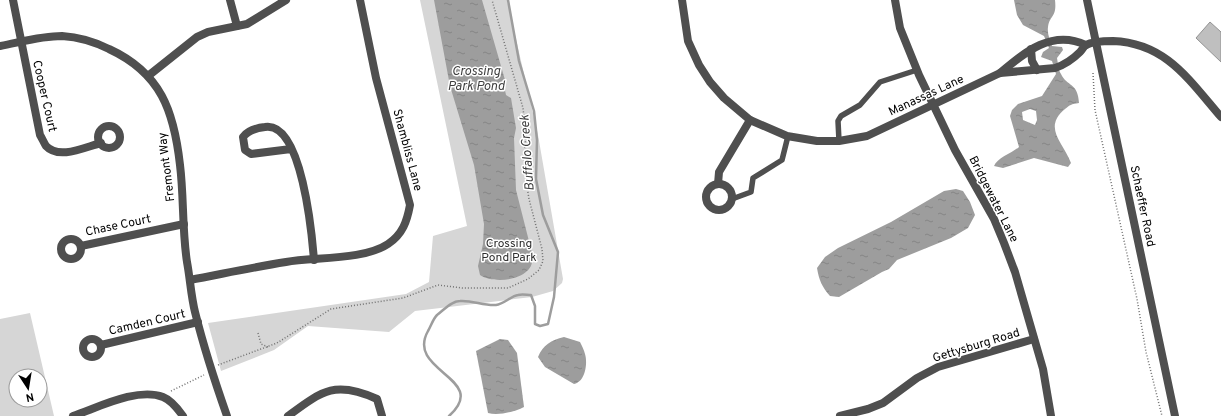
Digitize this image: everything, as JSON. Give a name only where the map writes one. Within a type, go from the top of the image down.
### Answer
[{"type":"street","name":"Cooper Court","points":[[13,0],[40,135],[47,146],[54,151],[64,153],[100,143]]},
{"type":"street","points":[[230,0],[237,26]]},
{"type":"street","points":[[148,76],[197,37],[208,32],[247,24],[286,0]]},
{"type":"street","name":"Shambliss Lane","points":[[190,280],[287,262],[314,260],[372,251],[388,244],[400,234],[407,221],[410,205],[376,78],[360,0]]},
{"type":"street","name":"Manassas Lane","points":[[682,0],[688,41],[699,65],[724,98],[750,120],[788,136],[816,141],[839,141],[867,136],[1000,73],[1047,70],[1063,65],[1080,53],[1086,45],[1096,42],[1130,41],[1160,53],[1176,65],[1221,117]]},
{"type":"street","name":"Bridgewater Lane","points":[[895,0],[900,28],[917,70],[1004,243],[1015,272],[1048,392],[1051,416]]},
{"type":"street","name":"Schaeffer Road","points":[[1087,0],[1175,416]]},
{"type":"street","name":"Fremont Way","points":[[0,46],[43,37],[64,36],[83,39],[121,55],[137,64],[162,95],[173,121],[180,165],[190,280],[198,322],[227,416]]},
{"type":"street","points":[[1000,73],[1031,49],[1040,44],[1057,39],[1070,38],[1086,45]]},
{"type":"street","points":[[1031,49],[1032,61],[1037,70]]},
{"type":"street","points":[[718,184],[719,172],[750,120]]},
{"type":"street","points":[[291,149],[251,154],[245,150],[243,137],[249,131],[266,127],[274,127],[281,132],[291,149],[305,188],[311,222],[314,260]]},
{"type":"street","points":[[718,184],[723,184],[730,190],[732,200],[729,206],[721,211],[709,206],[706,194],[711,187],[718,184]]},
{"type":"street","name":"Chase Court","points":[[81,246],[184,224]]},
{"type":"street","name":"Camden Court","points":[[101,345],[198,322]]},
{"type":"street","name":"Gettysburg Road","points":[[840,416],[883,403],[917,378],[938,367],[1034,339]]},
{"type":"street","points":[[288,416],[323,392],[346,389],[362,392],[377,399],[382,416]]},
{"type":"street","points":[[72,416],[135,395],[147,394],[164,397],[178,409],[183,416]]},
{"type":"lane","points":[[839,141],[838,121],[841,116],[860,105],[880,82],[917,70]]},
{"type":"lane","points":[[732,200],[751,192],[753,178],[782,160],[788,136]]},
{"type":"path","points":[[164,397],[177,387],[212,370],[218,365],[278,343],[331,309],[404,298],[438,285],[462,288],[508,288],[528,280],[539,270],[543,261],[542,249],[529,199],[526,180],[524,156],[526,136],[522,108],[492,0]]},
{"type":"path","points":[[1094,68],[1096,110],[1137,299],[1146,352],[1162,416]]},
{"type":"path","points":[[258,333],[261,344],[268,347]]},
{"type":"green space","name":"Crossing Pond Park","points":[[420,0],[507,0],[538,135],[563,279],[562,283],[553,291],[532,297],[415,311],[389,332],[308,326],[274,350],[221,371],[208,323],[406,294],[429,282],[433,236],[467,226]]},
{"type":"green space","points":[[30,313],[43,368],[8,368],[8,408],[48,408],[48,390],[54,416],[0,416],[0,319]]},
{"type":"water","name":"Crossing Park Pond","points":[[434,0],[482,0],[505,80],[503,81],[506,95],[511,98],[516,128],[514,138],[516,190],[533,257],[532,264],[529,269],[523,274],[511,279],[498,280],[485,278],[480,275],[478,266],[483,244],[484,224],[474,165],[450,86]]},
{"type":"water","points":[[1014,0],[1055,0],[1055,10],[1049,23],[1048,35],[1052,46],[1062,47],[1063,50],[1057,58],[1059,71],[1063,78],[1077,91],[1079,103],[1071,105],[1065,109],[1058,116],[1055,123],[1057,136],[1071,163],[1068,167],[1034,158],[1003,168],[994,166],[1001,158],[1019,147],[1010,116],[1012,110],[1018,104],[1042,96],[1056,74],[1052,61],[1041,57],[1043,52],[1049,48],[1044,36],[1023,25],[1017,15]],"holes":[[[1030,109],[1036,111],[1037,120],[1035,125],[1023,120],[1022,112]]]},
{"type":"water","points":[[956,189],[963,191],[970,202],[975,215],[968,228],[951,238],[897,260],[889,269],[839,297],[830,296],[827,293],[821,283],[817,268],[825,257],[838,248],[891,222],[944,191]]},
{"type":"water","points":[[564,337],[580,342],[584,350],[586,367],[581,380],[578,383],[574,384],[545,367],[538,357],[542,349],[548,344]]},
{"type":"water","points":[[500,339],[508,340],[517,353],[524,407],[506,413],[492,414],[488,413],[476,351]]},
{"type":"building","points":[[1210,22],[1221,32],[1221,62],[1196,38]]},
{"type":"waterway","name":"Buffalo Creek","points":[[449,416],[459,403],[460,392],[455,383],[427,356],[424,345],[428,331],[437,315],[457,301],[469,301],[487,305],[496,305],[515,296],[531,295],[535,306],[535,324],[540,326],[548,324],[554,297],[558,252],[543,215],[536,179],[537,140],[534,111],[519,61],[508,0]]}]
